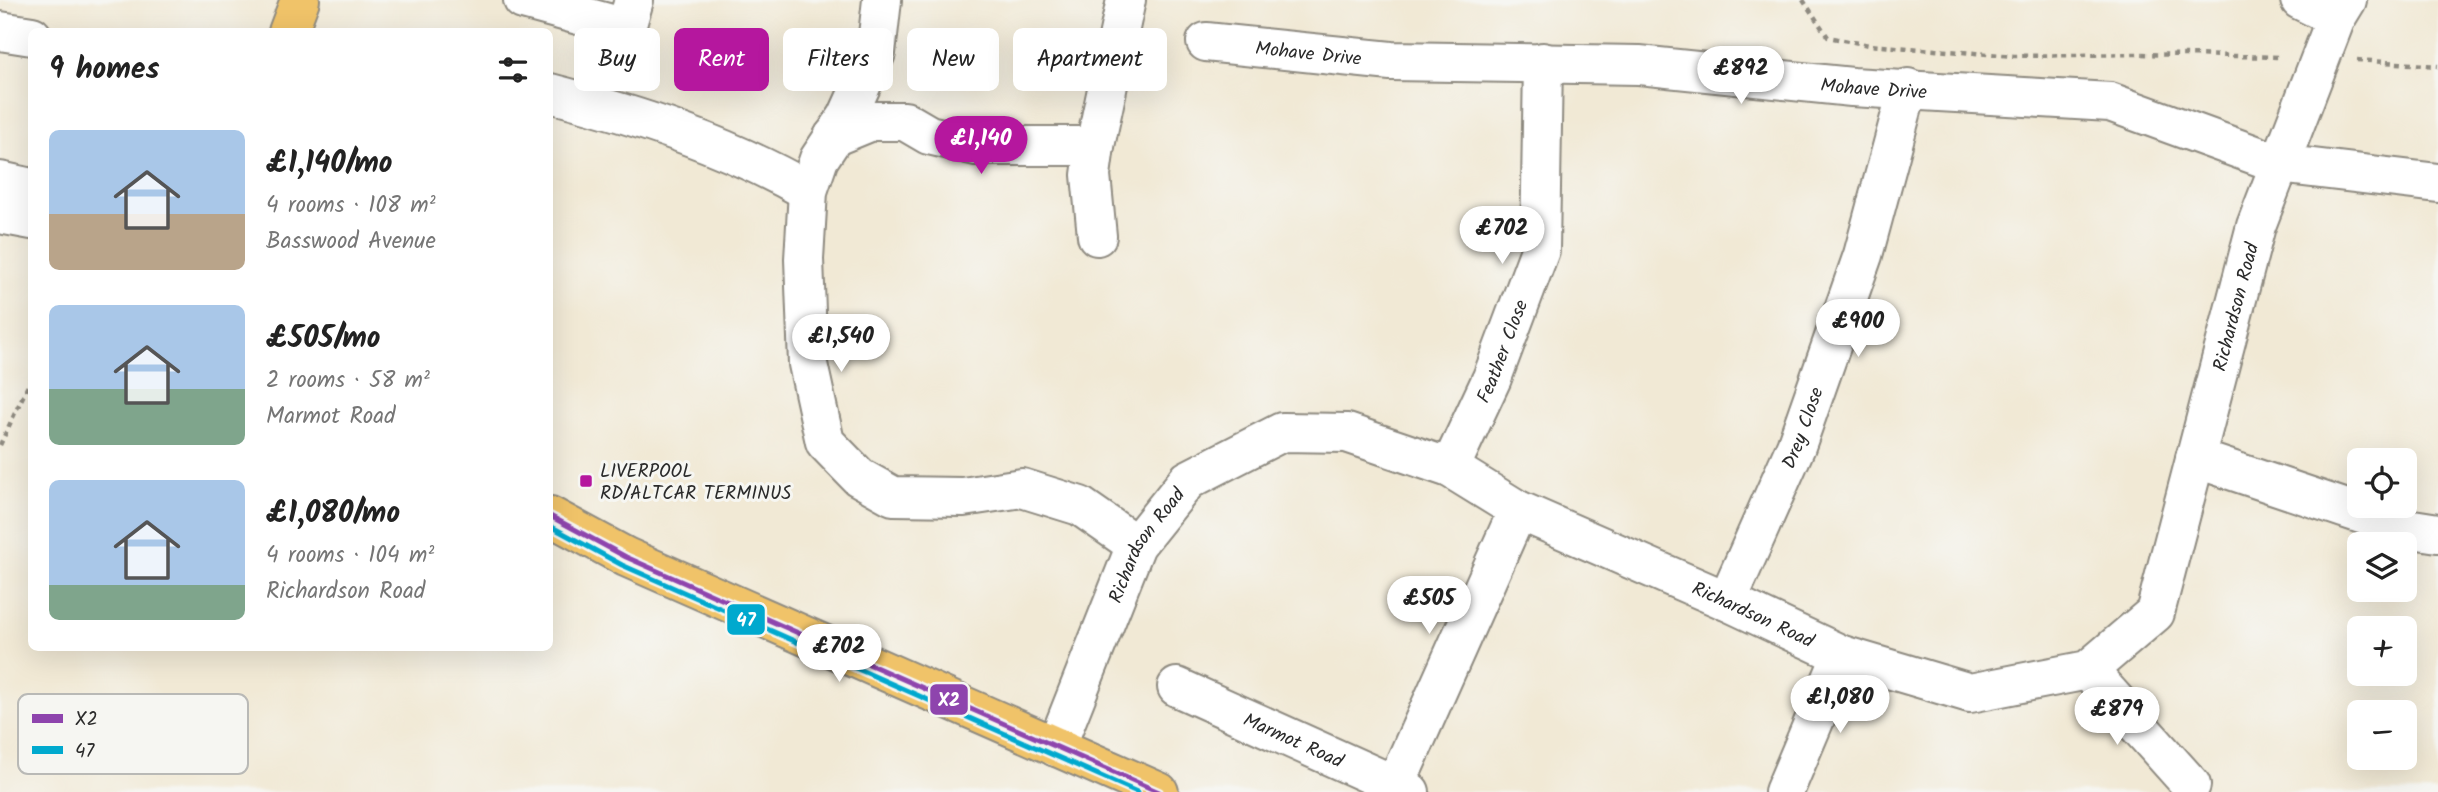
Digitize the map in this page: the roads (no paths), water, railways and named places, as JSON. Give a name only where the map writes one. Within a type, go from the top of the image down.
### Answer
[{"type":"main road","points":[[290,28],[300,0]]},
{"type":"main road","points":[[553,518],[626,558],[1158,792]]},
{"type":"street","points":[[523,0],[626,28],[634,0]]},
{"type":"street","points":[[882,0],[876,53],[847,117],[819,159],[808,191],[804,259],[808,364],[825,442],[859,477],[893,496],[963,497],[1022,488],[1080,506],[1136,545]]},
{"type":"street","points":[[1097,236],[1091,175],[1126,0]]},
{"type":"street","points":[[2300,0],[2342,9]]},
{"type":"street","name":"Richardson Road","points":[[1056,747],[1136,545],[1188,480],[1282,432],[1347,433],[1450,468],[1518,510],[1727,601],[1842,655],[1970,693],[2088,670],[2155,613],[2256,226],[2342,9]]},
{"type":"street","points":[[0,31],[28,35]]},
{"type":"street","name":"Mohave Drive","points":[[1206,42],[1391,61],[1639,65],[1852,87],[1908,88],[2110,102],[2280,164],[2438,183]]},
{"type":"street","name":"Feather Close","points":[[1450,468],[1492,378],[1540,250],[1542,62]]},
{"type":"street","name":"Drey Close","points":[[1727,601],[1796,446],[1863,255],[1908,88]]},
{"type":"street","points":[[553,94],[662,126],[762,164],[808,191]]},
{"type":"street","points":[[833,137],[872,121],[905,121],[929,135],[976,146],[1095,146]]},
{"type":"street","points":[[0,181],[28,187]]},
{"type":"street","points":[[0,214],[28,219]]},
{"type":"street","points":[[2195,458],[2400,527],[2438,533]]},
{"type":"street","points":[[1402,789],[1518,510]]},
{"type":"street","points":[[1784,792],[1842,655]]},
{"type":"street","points":[[2088,670],[2197,790]]},
{"type":"street","name":"Marmot Road","points":[[1177,687],[1402,789]]},
{"type":"place","name":"LIVERPOOL RD/ALTCAR TERMINUS","points":[[586,481]]}]
